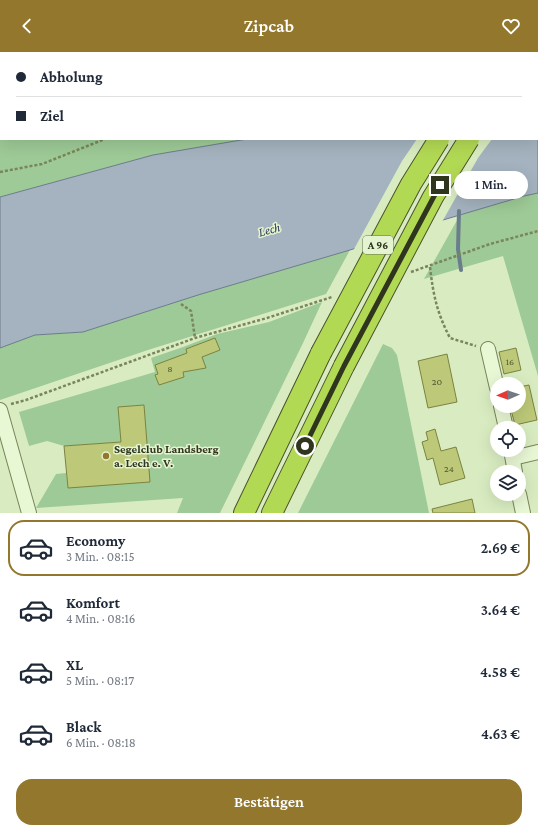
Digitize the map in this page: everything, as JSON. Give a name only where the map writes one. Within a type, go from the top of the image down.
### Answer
[{"type":"highway","name":"A 96","points":[[244,513],[321,353],[411,184],[438,140]]},
{"type":"highway","name":"A 96","points":[[272,513],[344,366],[433,197],[468,140]]},
{"type":"street","points":[[488,349],[494,377]]},
{"type":"street","points":[[3,408],[2,424],[29,513]]},
{"type":"street","points":[[513,460],[538,452]]},
{"type":"street","points":[[520,501],[523,513]]},
{"type":"path","points":[[0,172],[42,164],[102,140]]},
{"type":"path","points":[[408,274],[490,244],[538,231]]},
{"type":"path","points":[[430,267],[434,297],[450,338],[488,349]]},
{"type":"path","points":[[3,408],[195,338],[267,318],[334,296]]},
{"type":"path","points":[[181,304],[191,311],[195,338]]},
{"type":"green space","points":[[0,140],[241,140],[153,155],[0,197]]},
{"type":"green space","points":[[538,193],[538,376],[503,256],[424,279],[460,215]]},
{"type":"green space","points":[[350,250],[326,294],[148,350],[0,400],[0,348],[35,335],[83,332],[198,295]]},
{"type":"green space","points":[[322,302],[220,513],[177,513],[183,498],[36,508],[56,474],[66,473],[68,487],[149,482],[144,405],[118,407],[121,442],[64,446],[47,441],[29,446],[19,412],[155,372],[151,358],[217,334],[269,322]]},
{"type":"green space","points":[[383,344],[392,348],[397,355],[429,513],[298,513]]},
{"type":"water","name":"Lech","points":[[241,140],[538,140],[538,193],[443,220],[83,332],[35,335],[0,348],[0,197],[153,155]]},
{"type":"pier","points":[[416,140],[491,140],[478,158],[442,222],[353,251],[402,161]]},
{"type":"building","points":[[215,338],[220,350],[202,357],[206,368],[183,372],[184,377],[159,385],[155,375],[158,374],[155,365],[187,353],[186,349]]},
{"type":"building","points":[[516,348],[521,370],[504,374],[499,352]]},
{"type":"building","points":[[447,354],[457,402],[428,408],[418,361]]},
{"type":"building","points":[[529,385],[537,420],[526,422],[526,421],[514,421],[512,413],[526,413],[526,386]]},
{"type":"building","name":"Segelclub Landsberg a. Lech e. V.","points":[[144,405],[150,482],[68,488],[64,446],[121,442],[118,407]]},
{"type":"building","points":[[435,429],[441,451],[456,447],[465,478],[440,485],[433,458],[427,460],[422,442],[428,440],[426,432]]},
{"type":"building","points":[[472,499],[475,513],[433,513],[432,509]]},
{"type":"waterway","points":[[459,211],[458,249],[461,270]]},
{"type":"place","name":"Segelclub Landsberg a. Lech e. V.","points":[[106,456]]},
{"type":"route","points":[[305,446],[344,366],[440,185]]}]
